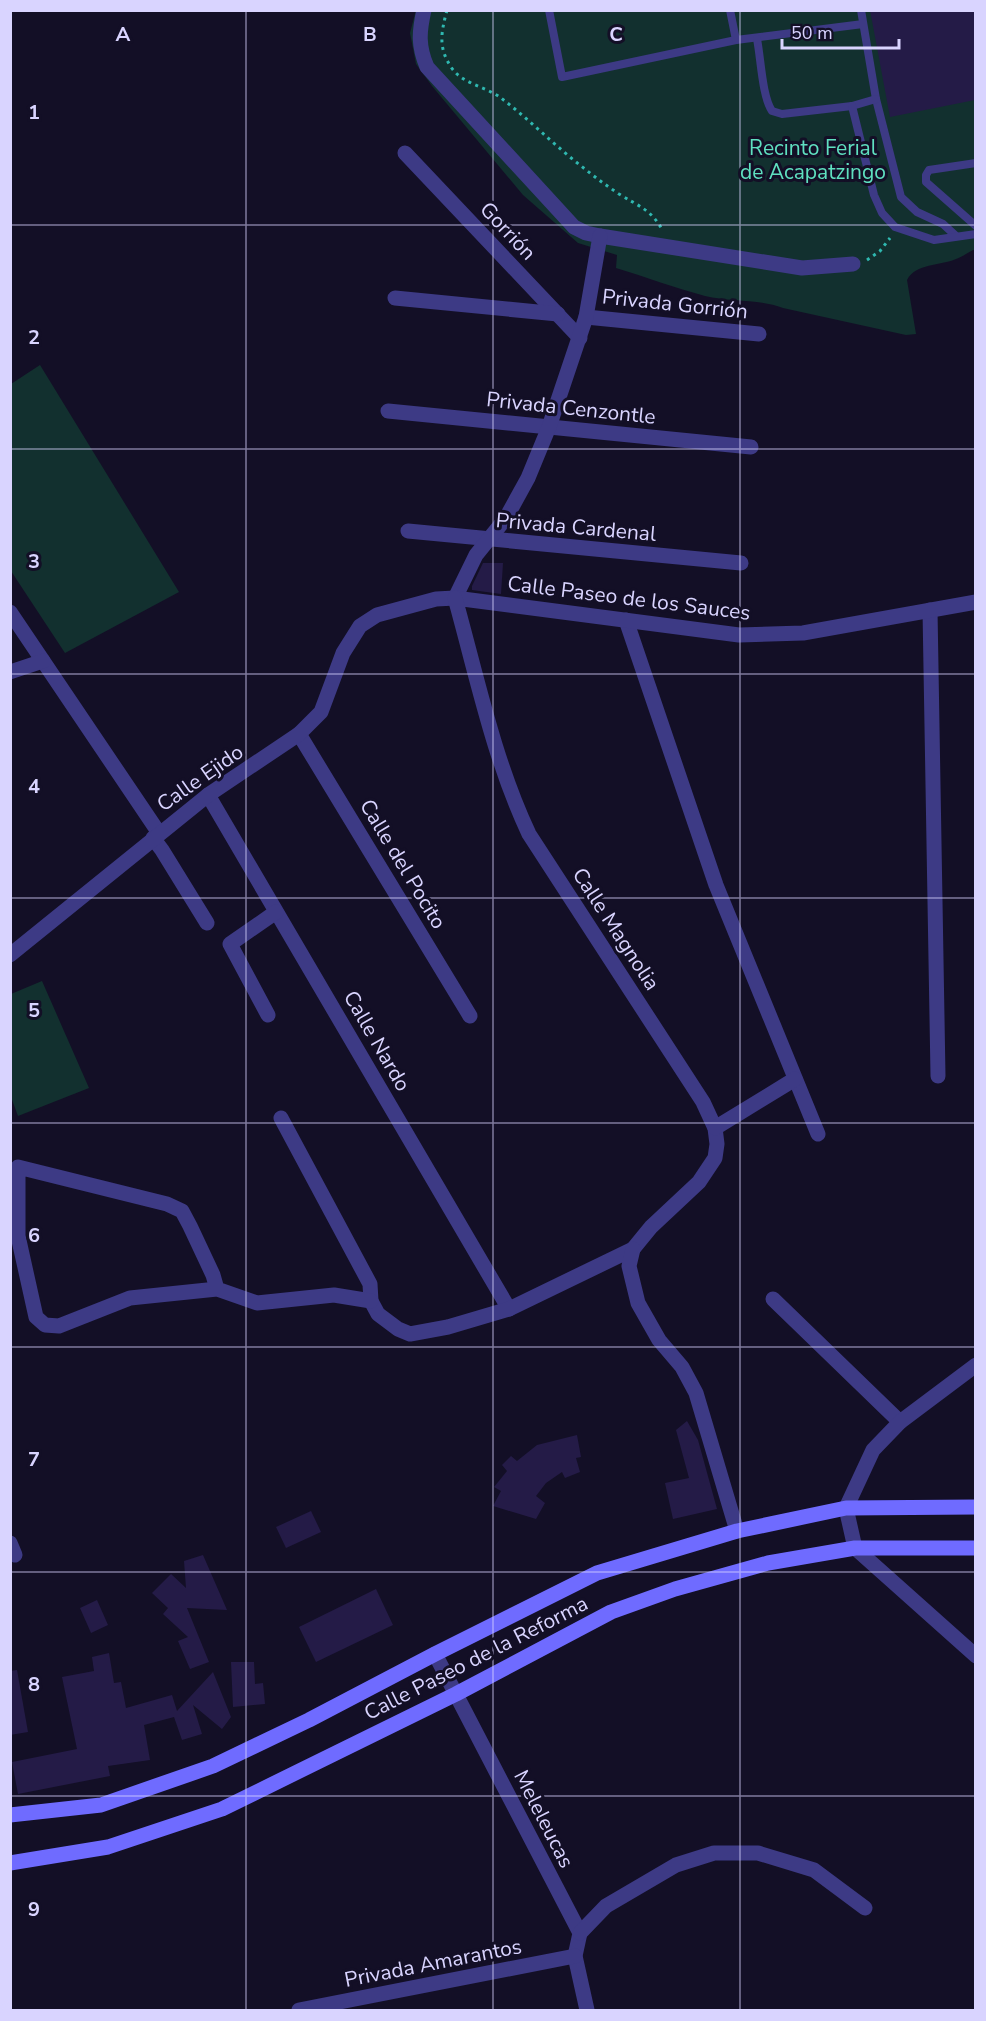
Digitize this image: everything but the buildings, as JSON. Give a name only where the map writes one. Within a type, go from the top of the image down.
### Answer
[{"type":"main road","name":"Calle Paseo de la Reforma","points":[[10,1815],[101,1804],[213,1766],[309,1720],[597,1573],[736,1531],[846,1508],[975,1507]]},
{"type":"main road","name":"Calle Paseo de la Reforma","points":[[10,1863],[108,1847],[222,1809],[622,1609],[675,1590],[768,1563],[855,1548],[975,1548]]},
{"type":"street","points":[[424,10],[419,32],[420,50],[427,66],[574,227],[600,236],[802,268],[853,264]]},
{"type":"street","name":"Gorrión","points":[[405,153],[580,338]]},
{"type":"street","points":[[455,598],[476,555],[506,518],[528,478],[549,427],[586,317],[600,236]]},
{"type":"street","points":[[395,298],[558,314]]},
{"type":"street","name":"Privada Gorrión","points":[[586,317],[759,334]]},
{"type":"street","name":"Privada Cenzontle","points":[[388,411],[751,447]]},
{"type":"street","name":"Privada Cardenal","points":[[408,531],[741,563]]},
{"type":"street","name":"Calle Paseo de los Sauces","points":[[455,598],[739,635],[803,633],[975,602]]},
{"type":"street","name":"Calle Ejido","points":[[10,612],[156,836],[208,795],[299,734],[321,712],[343,653],[360,626],[377,615],[436,599],[455,598]]},
{"type":"street","name":"Calle Magnolia","points":[[455,598],[490,726],[517,808],[529,834],[703,1102],[714,1128],[717,1144],[715,1158],[699,1182],[651,1227],[633,1249]]},
{"type":"street","points":[[930,610],[938,1076]]},
{"type":"street","points":[[626,620],[716,885],[818,1134]]},
{"type":"street","points":[[10,672],[43,661]]},
{"type":"street","name":"Calle del Pocito","points":[[299,734],[470,1016]]},
{"type":"street","name":"Calle Nardo","points":[[208,795],[509,1309]]},
{"type":"street","points":[[10,954],[156,836],[162,850],[207,923]]},
{"type":"street","points":[[268,1015],[230,944],[276,912]]},
{"type":"street","points":[[714,1128],[795,1079]]},
{"type":"street","points":[[281,1118],[370,1284],[371,1301],[378,1314],[398,1329],[410,1334],[448,1327],[509,1309],[633,1249]]},
{"type":"street","points":[[217,1289],[213,1275],[182,1211],[167,1204],[18,1167],[18,1236],[36,1317],[45,1325],[59,1326],[130,1298],[217,1289],[257,1303],[334,1295],[371,1301]]},
{"type":"street","points":[[633,1249],[629,1266],[638,1303],[659,1340],[682,1367],[696,1393],[736,1531]]},
{"type":"street","points":[[773,1299],[900,1422]]},
{"type":"street","points":[[975,1365],[900,1422],[873,1450],[846,1508],[855,1548],[975,1656]]},
{"type":"street","name":"Meleleucas","points":[[435,1654],[580,1933]]},
{"type":"street","points":[[587,2010],[575,1956],[580,1933],[606,1906],[675,1865],[714,1853],[758,1853],[814,1869],[865,1908]]},
{"type":"street","name":"Privada Amarantos","points":[[299,2010],[575,1956]]},
{"type":"lane","points":[[549,10],[562,77],[736,40],[863,24]]},
{"type":"lane","points":[[730,10],[736,40]]},
{"type":"lane","points":[[861,10],[876,99],[901,197],[917,213],[943,224],[956,236]]},
{"type":"lane","points":[[757,39],[766,102],[772,111],[782,114],[852,106],[876,99]]},
{"type":"lane","points":[[852,106],[874,195],[882,213],[898,228],[934,240],[975,234]]},
{"type":"lane","points":[[975,163],[929,170],[926,175],[926,182],[975,226]]},
{"type":"path","points":[[447,10],[442,29],[441,48],[452,69],[462,80],[479,85],[499,97],[586,170],[619,194],[640,205],[657,219],[673,248]]},
{"type":"path","points":[[853,264],[868,259],[880,251],[898,228]]},
{"type":"green space","name":"Recinto Ferial de Acapatzingo","points":[[416,10],[975,11],[975,250],[950,261],[922,268],[911,275],[907,280],[916,334],[906,335],[764,303],[705,296],[616,268],[617,255],[578,243],[523,195],[432,86],[416,64],[410,33]]},
{"type":"green space","points":[[40,365],[179,592],[65,653],[11,571],[11,384]]},
{"type":"green space","points":[[42,981],[89,1088],[18,1116],[11,1097],[11,994]]}]
